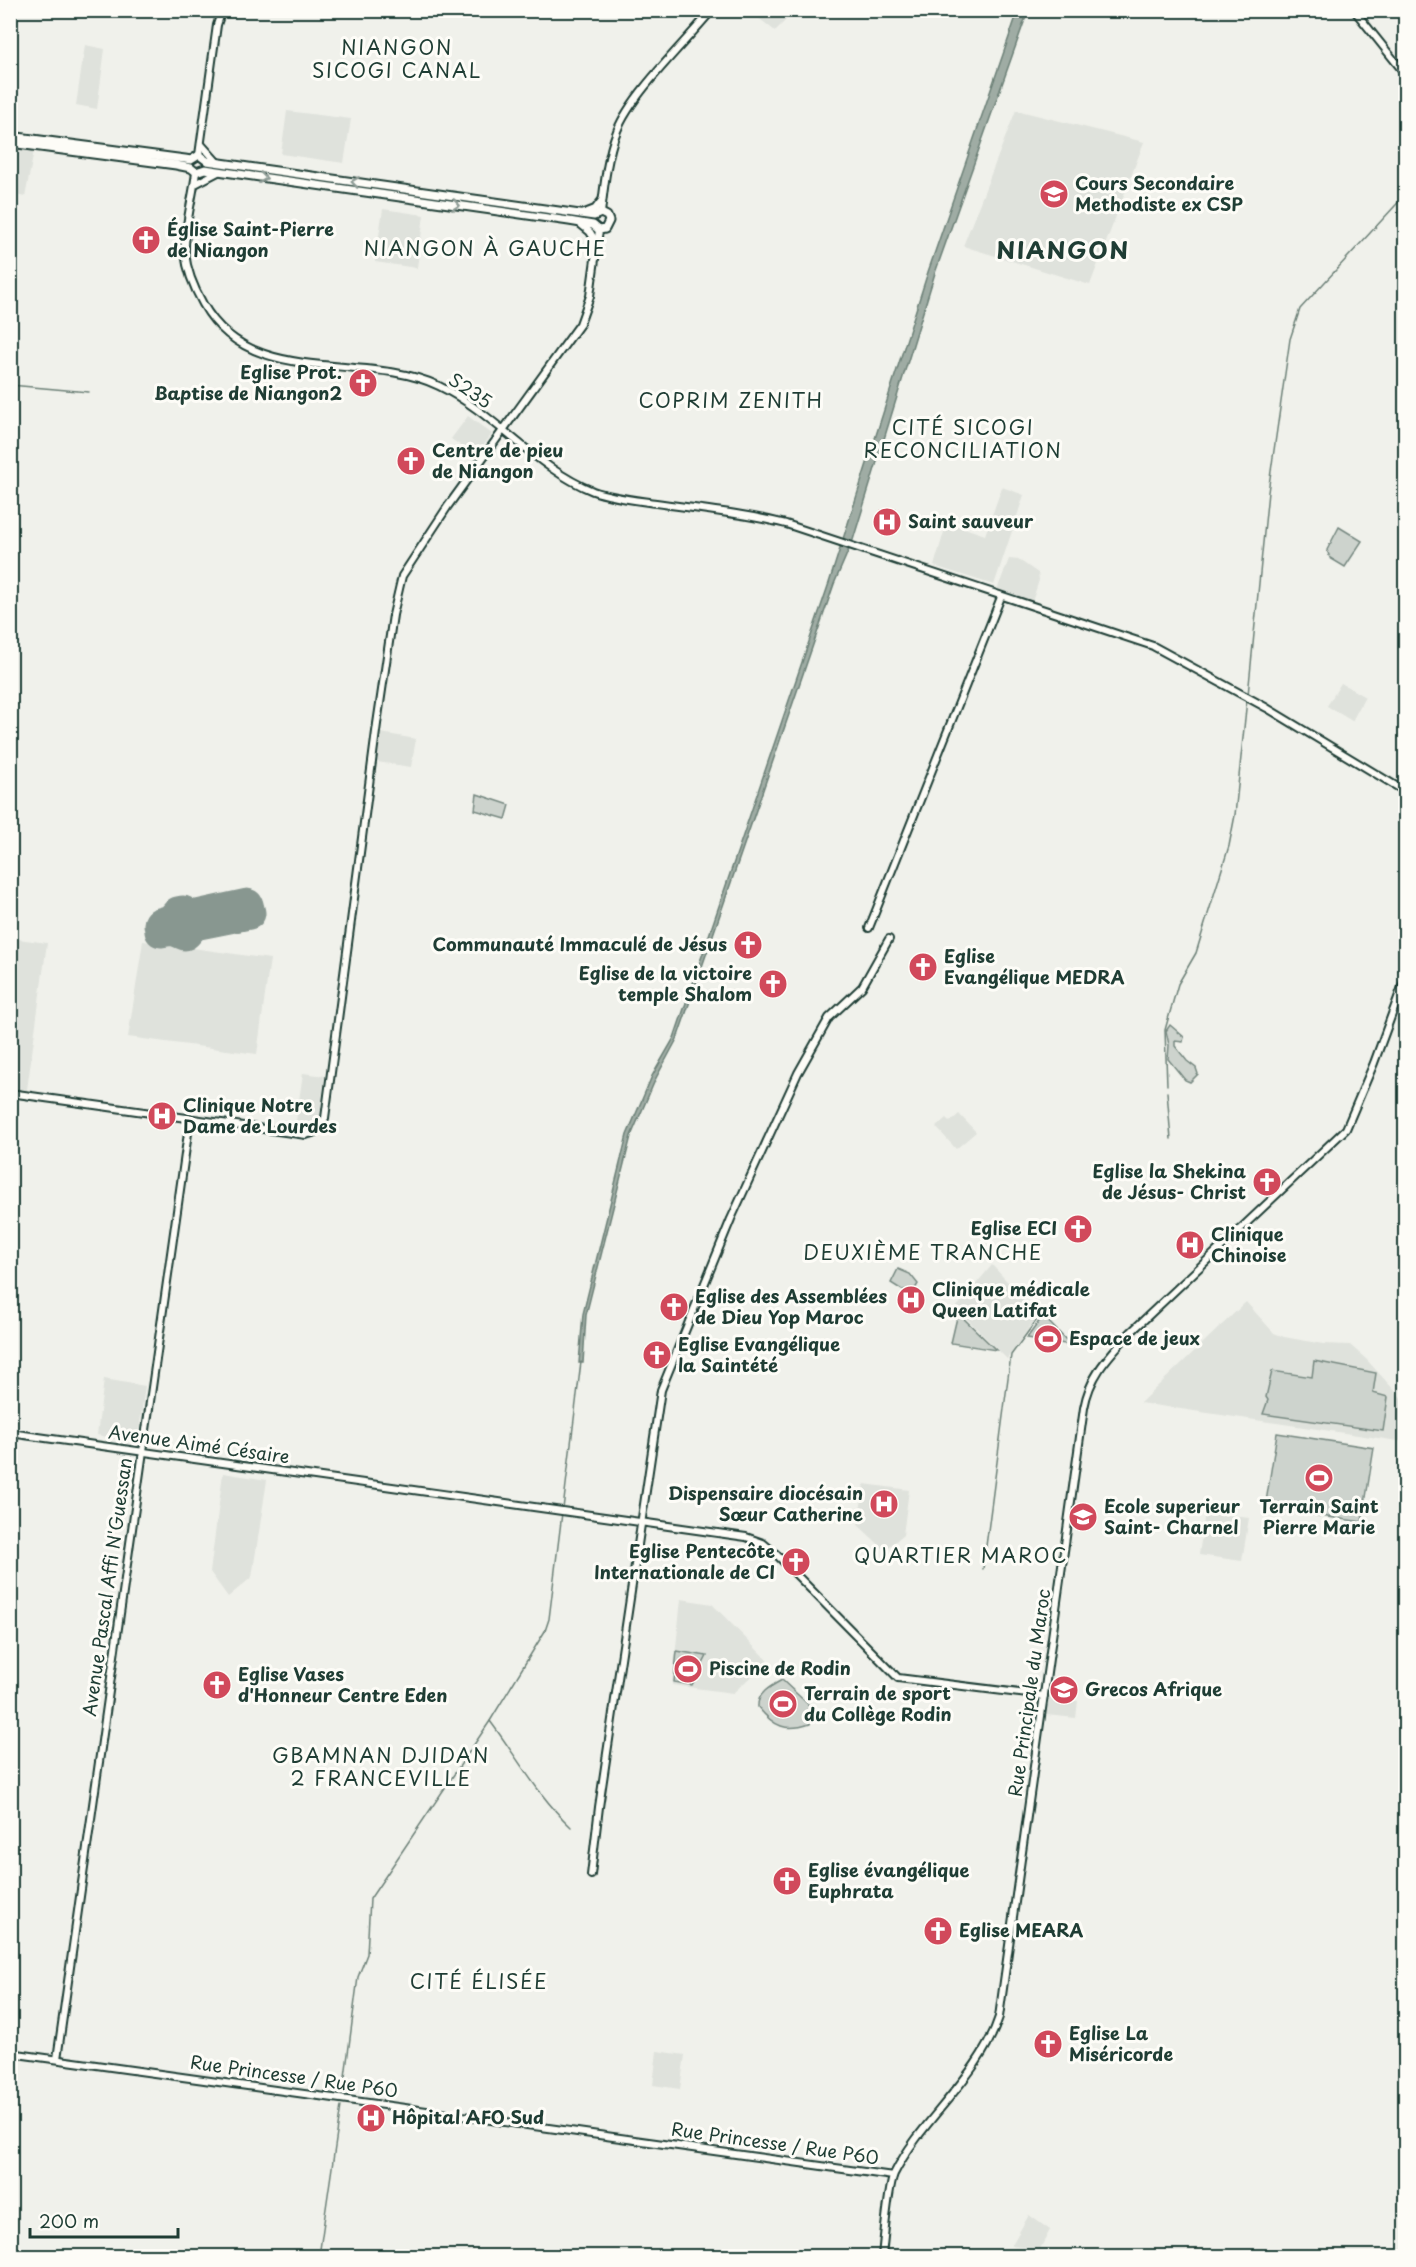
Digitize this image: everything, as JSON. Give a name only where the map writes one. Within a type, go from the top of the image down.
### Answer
[{"type":"main road","points":[[10,136],[205,170],[578,222],[605,229],[608,224],[607,216],[579,214],[207,161],[199,155],[192,166]]},
{"type":"main road","points":[[10,143],[192,166]]},
{"type":"main road","points":[[205,170],[207,161]]},
{"type":"main road","points":[[596,227],[597,215]]},
{"type":"street","points":[[199,155],[216,31],[222,10]]},
{"type":"street","points":[[597,215],[603,200],[612,145],[621,122],[643,91],[712,10]]},
{"type":"street","points":[[1354,10],[1406,75]]},
{"type":"street","points":[[201,143],[217,162]]},
{"type":"street","name":"S235","points":[[192,166],[195,184],[187,235],[186,261],[195,291],[209,315],[222,329],[247,346],[277,359],[414,378],[431,384],[469,406],[574,482],[597,492],[757,517],[841,542],[1153,646],[1256,702],[1406,792]]},
{"type":"street","points":[[195,184],[221,171]]},
{"type":"street","points":[[579,214],[595,209],[603,200]]},
{"type":"street","points":[[578,222],[590,232],[597,244]]},
{"type":"street","points":[[10,1093],[306,1135],[316,1132],[325,1118],[376,724],[400,586],[411,561],[580,324],[588,304],[597,244],[596,227]]},
{"type":"street","points":[[869,928],[1001,597]]},
{"type":"street","points":[[591,1875],[661,1390],[731,1219],[812,1046],[829,1018],[862,987],[890,939]]},
{"type":"street","name":"Rue Principale du Maroc","points":[[893,2176],[972,2067],[996,2027],[1008,1962],[1084,1408],[1091,1381],[1102,1363],[1130,1334],[1346,1129],[1374,1063],[1406,976]]},
{"type":"street","name":"Avenue Pascal Affi N'Guessan","points":[[57,2059],[190,1119]]},
{"type":"street","name":"Avenue Aimé Césaire","points":[[10,1433],[735,1535],[763,1543],[898,1678],[1044,1696]]},
{"type":"street","name":"Rue Princesse / Rue P60","points":[[10,2053],[893,2176]]},
{"type":"street","points":[[882,2256],[893,2176]]},
{"type":"shaded area","points":[[759,11],[785,11],[790,16],[775,31],[755,15]]},
{"type":"shaded area","points":[[1018,11],[1028,11],[935,273],[853,540],[834,584],[677,1039],[656,1078],[631,1136],[586,1315],[583,1363],[579,1363],[583,1314],[627,1135],[652,1076],[674,1038],[829,583],[928,272]]},
{"type":"shaded area","points":[[85,45],[105,49],[97,109],[76,105]]},
{"type":"shaded area","name":"Cours Secondaire Methodiste ex CSP","points":[[1016,110],[1144,142],[1090,285],[963,246]]},
{"type":"shaded area","points":[[287,111],[351,119],[344,163],[281,154]]},
{"type":"shaded area","points":[[11,148],[34,151],[25,197],[11,194]]},
{"type":"shaded area","points":[[383,209],[424,215],[417,268],[375,262]]},
{"type":"shaded area","points":[[468,416],[492,434],[476,456],[451,439]]},
{"type":"shaded area","points":[[1002,487],[1024,495],[994,585],[934,566],[947,522],[985,535]]},
{"type":"shaded area","points":[[1339,527],[1362,541],[1345,567],[1330,558],[1327,550]]},
{"type":"shaded area","points":[[1009,559],[1019,560],[1038,573],[1039,580],[1032,602],[997,590]]},
{"type":"shaded area","points":[[1341,683],[1365,697],[1352,721],[1327,706]]},
{"type":"shaded area","points":[[381,733],[416,739],[411,767],[377,762]]},
{"type":"shaded area","points":[[477,794],[510,805],[506,819],[475,810]]},
{"type":"shaded area","points":[[11,938],[47,943],[27,1090],[11,1088]]},
{"type":"shaded area","points":[[143,941],[270,959],[257,1054],[128,1037]]},
{"type":"shaded area","points":[[1170,1025],[1184,1037],[1183,1042],[1175,1041],[1175,1046],[1196,1068],[1198,1074],[1190,1082],[1185,1080],[1168,1059],[1169,1045],[1166,1031]]},
{"type":"shaded area","points":[[303,1073],[325,1076],[320,1116],[314,1127],[305,1129],[295,1128]]},
{"type":"shaded area","points":[[959,1114],[976,1132],[956,1149],[936,1127],[946,1118],[950,1122]]},
{"type":"shaded area","points":[[992,1265],[1038,1315],[1007,1359],[956,1308]]},
{"type":"shaded area","points":[[898,1269],[910,1274],[918,1284],[915,1289],[902,1290],[891,1283]]},
{"type":"shaded area","points":[[1246,1302],[1274,1333],[1323,1344],[1350,1345],[1366,1359],[1405,1402],[1405,1442],[1140,1403]]},
{"type":"shaded area","points":[[958,1313],[996,1350],[951,1343]]},
{"type":"shaded area","points":[[1043,1316],[1071,1345],[1027,1338]]},
{"type":"shaded area","points":[[1314,1361],[1376,1373],[1373,1393],[1388,1397],[1383,1431],[1263,1414],[1268,1400],[1266,1397],[1272,1371],[1312,1377]]},
{"type":"shaded area","points":[[104,1379],[145,1386],[139,1432],[127,1441],[97,1435]]},
{"type":"shaded area","name":"Terrain Saint Pierre Marie","points":[[1277,1433],[1374,1448],[1362,1522],[1265,1508]]},
{"type":"shaded area","points":[[223,1473],[267,1480],[252,1577],[228,1597],[210,1572]]},
{"type":"shaded area","name":"Dispensaire diocésain Sœur Catherine","points":[[864,1484],[909,1490],[903,1535],[885,1550],[858,1525]]},
{"type":"shaded area","points":[[1205,1512],[1249,1518],[1242,1561],[1199,1555]]},
{"type":"shaded area","points":[[681,1599],[712,1604],[768,1661],[733,1693],[672,1685]]},
{"type":"shaded area","name":"Piscine de Rodin","points":[[677,1651],[707,1656],[692,1685],[674,1682]]},
{"type":"shaded area","name":"Terrain de sport du Collège Rodin","points":[[782,1680],[812,1708],[810,1724],[794,1728],[781,1726],[758,1707],[762,1694]]},
{"type":"shaded area","points":[[1048,1698],[1078,1701],[1076,1718],[1046,1715]]},
{"type":"shaded area","points":[[657,2051],[685,2055],[680,2089],[653,2085]]},
{"type":"shaded area","points":[[1029,2215],[1050,2230],[1040,2249],[1011,2246]]},
{"type":"waterway","points":[[1248,695],[1268,492],[1290,339],[1300,309],[1406,194]]},
{"type":"waterway","points":[[10,385],[89,392]]},
{"type":"waterway","points":[[1167,1085],[1165,1030],[1178,984],[1196,953],[1229,846],[1235,815],[1247,699]]},
{"type":"waterway","points":[[1167,1092],[1171,1139]]},
{"type":"waterway","points":[[983,1569],[1011,1355],[1041,1314]]},
{"type":"waterway","points":[[563,1509],[581,1362]]},
{"type":"waterway","points":[[343,2092],[358,1977],[367,1954],[370,1899],[490,1721],[545,1631],[549,1619],[562,1513]]},
{"type":"waterway","points":[[490,1721],[538,1789],[571,1827]]},
{"type":"waterway","points":[[319,2256],[341,2106]]},
{"type":"runway","points":[[247,905],[249,913],[194,924],[185,934],[173,929],[161,931],[160,924],[171,921],[178,913],[183,912],[192,917],[247,905]]},
{"type":"place","name":"Cours Secondaire Methodiste ex CSP","points":[[1054,194]]},
{"type":"place","name":"Église Saint-Pierre de Niangon","points":[[146,240]]},
{"type":"place","name":"Eglise Prot. Baptise de Niangon2","points":[[363,383]]},
{"type":"place","name":"Centre de pieu de Niangon","points":[[411,461]]},
{"type":"place","name":"Saint sauveur","points":[[887,522]]},
{"type":"place","name":"Communauté Immaculé de Jésus","points":[[748,945]]},
{"type":"place","name":"Eglise Evangélique MEDRA","points":[[923,967]]},
{"type":"place","name":"Eglise de la victoire temple Shalom","points":[[773,984]]},
{"type":"place","name":"Clinique Notre Dame de Lourdes","points":[[162,1116]]},
{"type":"place","name":"Eglise la Shekina de Jésus- Christ","points":[[1267,1182]]},
{"type":"place","name":"Eglise ECI","points":[[1078,1229]]},
{"type":"place","name":"Clinique Chinoise","points":[[1190,1245]]},
{"type":"place","name":"Clinique médicale Queen Latifat","points":[[911,1300]]},
{"type":"place","name":"Eglise des Assemblées de Dieu Yop Maroc","points":[[674,1307]]},
{"type":"place","name":"Espace de jeux","points":[[1048,1339]]},
{"type":"place","name":"Eglise Evangélique la Saintété","points":[[657,1355]]},
{"type":"place","name":"Terrain Saint Pierre Marie","points":[[1319,1478]]},
{"type":"place","name":"Dispensaire diocésain Sœur Catherine","points":[[884,1504]]},
{"type":"place","name":"Ecole superieur Saint- Charnel","points":[[1083,1517]]},
{"type":"place","name":"Eglise Pentecôte Internationale de CI","points":[[796,1562]]},
{"type":"place","name":"Piscine de Rodin","points":[[688,1669]]},
{"type":"place","name":"Eglise Vases d'Honneur Centre Eden","points":[[217,1685]]},
{"type":"place","name":"Grecos Afrique","points":[[1064,1690]]},
{"type":"place","name":"Terrain de sport du Collège Rodin","points":[[783,1704]]},
{"type":"place","name":"Eglise évangélique Euphrata","points":[[787,1881]]},
{"type":"place","name":"Eglise MEARA","points":[[938,1931]]},
{"type":"place","name":"Eglise La Miséricorde","points":[[1048,2044]]},
{"type":"place","name":"Hôpital AFO Sud","points":[[371,2118]]},
{"type":"district","name":"NIANGON SICOGI CANAL","points":[[397,60]]},
{"type":"district","name":"NIANGON À GAUCHE","points":[[485,249]]},
{"type":"district","name":"NIANGON","points":[[1063,251]]},
{"type":"district","name":"COPRIM ZENITH","points":[[731,401]]},
{"type":"district","name":"CITÉ SICOGI RECONCILIATION","points":[[963,440]]},
{"type":"district","name":"DEUXIÈME TRANCHE","points":[[923,1253]]},
{"type":"district","name":"QUARTIER MAROC","points":[[961,1556]]},
{"type":"district","name":"GBAMNAN DJIDAN 2 FRANCEVILLE","points":[[381,1768]]},
{"type":"district","name":"CITÉ ÉLISÉE","points":[[479,1982]]}]
